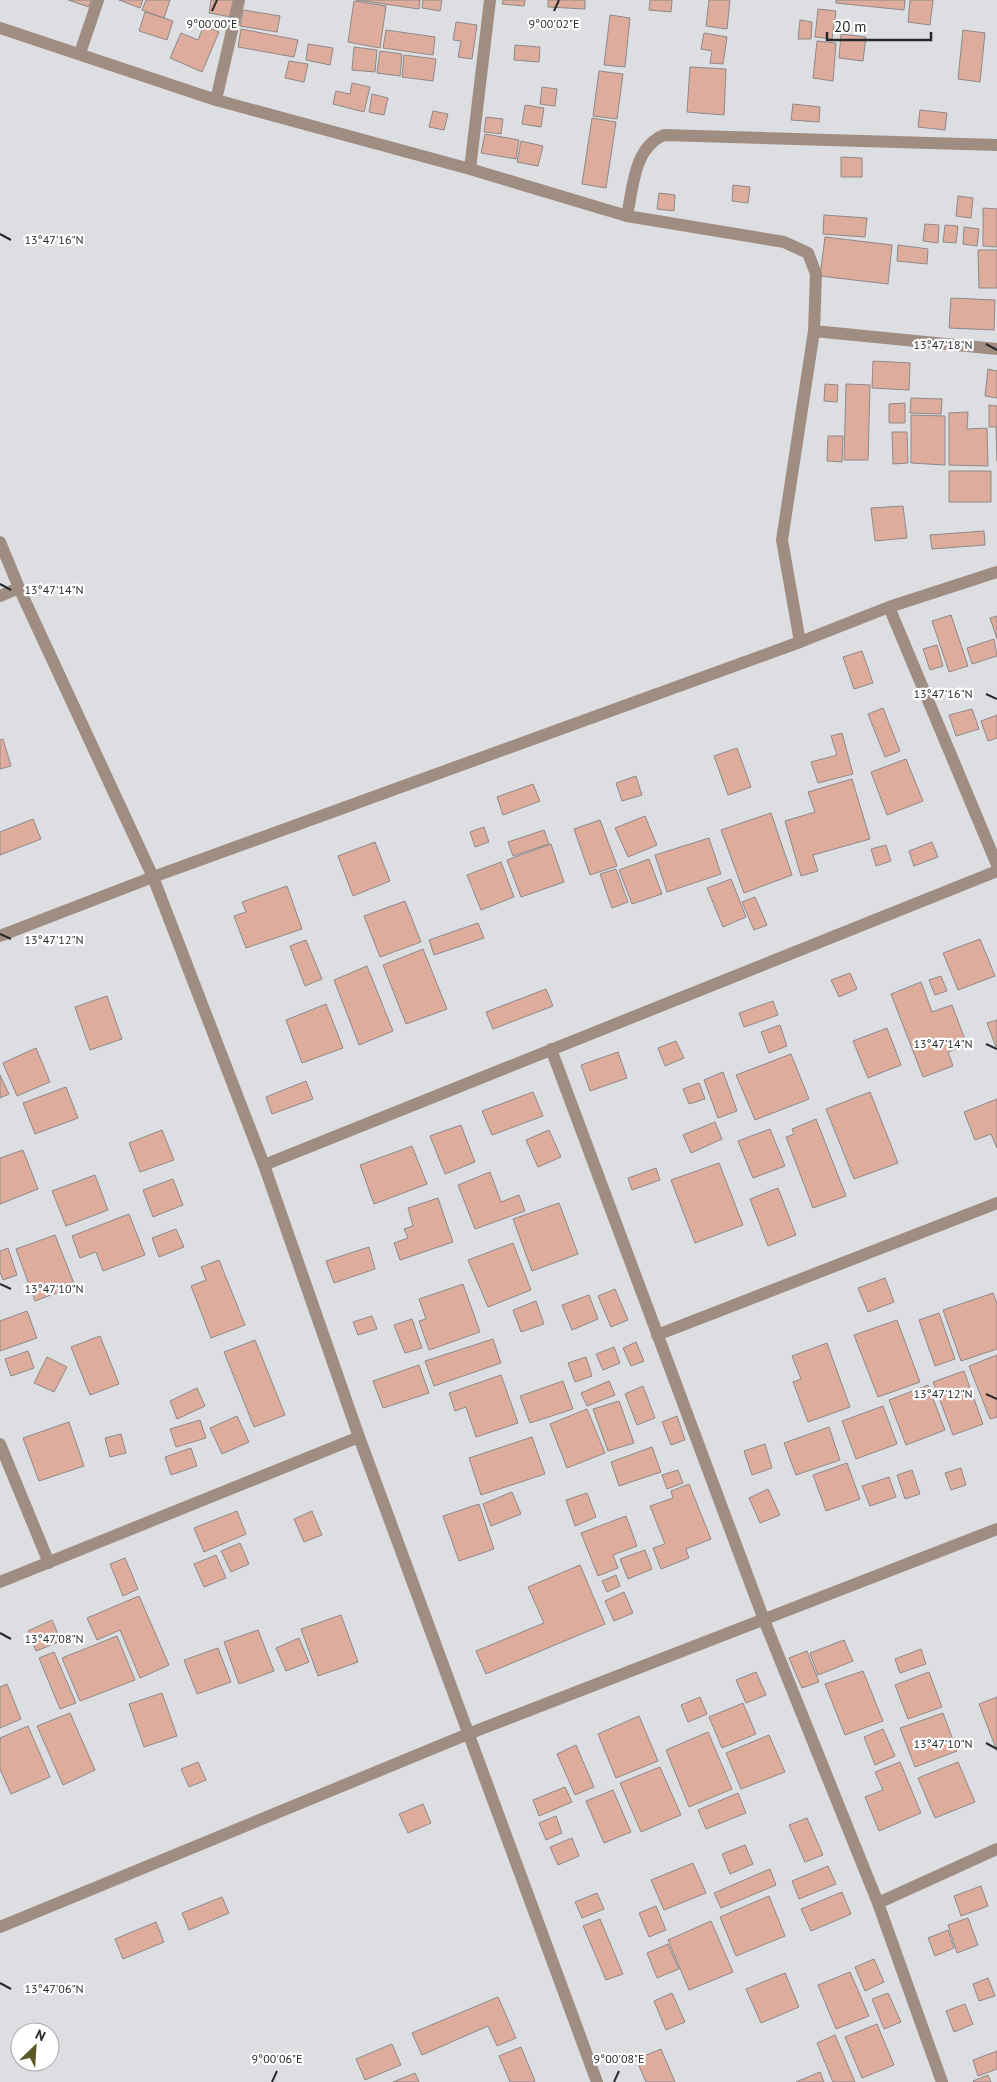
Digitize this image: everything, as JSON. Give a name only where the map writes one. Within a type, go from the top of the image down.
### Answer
[{"type":"street","points":[[80,53],[98,0]]},
{"type":"street","points":[[216,100],[239,0]]},
{"type":"street","points":[[470,169],[490,0]]},
{"type":"street","points":[[0,28],[80,53],[216,100],[470,169],[627,216],[784,242],[808,254],[816,274],[814,331],[782,540],[800,642]]},
{"type":"street","points":[[627,216],[640,159],[645,148],[652,140],[664,136],[997,145]]},
{"type":"street","points":[[814,331],[997,349]]},
{"type":"street","points":[[0,542],[19,588],[153,878],[264,1165],[359,1438],[597,2082]]},
{"type":"street","points":[[0,936],[153,878],[800,642],[889,607],[997,572]]},
{"type":"street","points":[[0,596],[19,588]]},
{"type":"street","points":[[889,607],[997,865]]},
{"type":"street","points":[[264,1165],[997,871]]},
{"type":"street","points":[[551,1050],[764,1620],[878,1903],[942,2082]]},
{"type":"street","points":[[657,1335],[997,1203]]},
{"type":"street","points":[[0,1582],[359,1438]]},
{"type":"street","points":[[0,1444],[49,1563]]},
{"type":"street","points":[[0,1927],[468,1734],[997,1529]]},
{"type":"street","points":[[878,1903],[997,1849]]},
{"type":"building","points":[[68,0],[91,0],[89,7]]},
{"type":"building","points":[[119,0],[143,0],[140,8]]},
{"type":"building","points":[[146,0],[170,0],[164,18],[142,10]]},
{"type":"building","points":[[211,0],[234,0],[231,17],[209,13]]},
{"type":"building","points":[[356,0],[420,0],[419,9]]},
{"type":"building","points":[[423,0],[442,0],[440,11],[422,8]]},
{"type":"building","points":[[503,0],[525,0],[524,6],[502,4]]},
{"type":"building","points":[[548,0],[585,0],[585,9],[548,7]]},
{"type":"building","points":[[650,0],[672,0],[671,12],[649,10]]},
{"type":"building","points":[[709,0],[730,0],[727,29],[706,26]]},
{"type":"building","points":[[836,0],[905,0],[904,10],[836,3]]},
{"type":"building","points":[[910,0],[933,0],[930,25],[908,22]]},
{"type":"building","points":[[354,1],[386,6],[380,48],[348,42]]},
{"type":"building","points":[[818,9],[836,11],[832,39],[815,37]]},
{"type":"building","points":[[243,10],[280,16],[277,32],[240,26]]},
{"type":"building","points":[[145,12],[173,21],[167,40],[139,31]]},
{"type":"building","points":[[610,15],[630,18],[625,67],[604,65]]},
{"type":"building","points":[[800,20],[812,22],[811,39],[798,39]]},
{"type":"building","points":[[456,22],[477,25],[472,59],[458,57],[461,41],[453,40]]},
{"type":"building","points":[[204,25],[219,32],[202,72],[170,58],[181,33],[198,40]]},
{"type":"building","points":[[241,29],[298,40],[294,57],[238,47]]},
{"type":"building","points":[[386,30],[435,37],[433,55],[383,48]]},
{"type":"building","points":[[963,30],[985,33],[980,82],[958,79]]},
{"type":"building","points":[[704,33],[727,37],[723,64],[710,63],[712,51],[701,49]]},
{"type":"building","points":[[841,34],[866,37],[863,61],[839,58]]},
{"type":"building","points":[[817,41],[836,43],[833,81],[813,78]]},
{"type":"building","points":[[308,44],[333,48],[330,65],[306,60]]},
{"type":"building","points":[[515,45],[540,47],[539,62],[514,60]]},
{"type":"building","points":[[354,47],[377,50],[375,72],[352,70]]},
{"type":"building","points":[[380,51],[402,54],[400,76],[377,73]]},
{"type":"building","points":[[404,55],[436,59],[433,81],[402,77]]},
{"type":"building","points":[[289,61],[308,64],[304,82],[285,78]]},
{"type":"building","points":[[690,67],[726,69],[724,115],[687,112]]},
{"type":"building","points":[[599,71],[623,74],[617,119],[593,116]]},
{"type":"building","points":[[352,83],[370,87],[364,112],[333,104],[336,91],[350,94]]},
{"type":"building","points":[[542,87],[557,89],[555,106],[540,104]]},
{"type":"building","points":[[372,94],[388,98],[384,115],[369,112]]},
{"type":"building","points":[[793,104],[820,107],[819,122],[791,120]]},
{"type":"building","points":[[525,105],[544,108],[541,127],[522,124]]},
{"type":"building","points":[[920,110],[947,113],[945,130],[918,127]]},
{"type":"building","points":[[433,111],[448,114],[444,130],[429,127]]},
{"type":"building","points":[[486,117],[503,119],[501,134],[484,132]]},
{"type":"building","points":[[592,118],[616,122],[606,188],[582,184]]},
{"type":"building","points":[[485,134],[519,140],[516,159],[481,153]]},
{"type":"building","points":[[521,141],[543,146],[538,166],[517,162]]},
{"type":"building","points":[[841,157],[862,158],[862,177],[841,177]]},
{"type":"building","points":[[733,185],[750,187],[748,203],[732,201]]},
{"type":"building","points":[[659,193],[675,195],[674,211],[657,209]]},
{"type":"building","points":[[958,196],[973,198],[971,218],[956,216]]},
{"type":"building","points":[[983,208],[997,209],[997,247],[983,246]]},
{"type":"building","points":[[824,215],[867,218],[865,237],[823,234]]},
{"type":"building","points":[[925,224],[939,225],[938,243],[923,241]]},
{"type":"building","points":[[945,225],[958,226],[956,243],[943,242]]},
{"type":"building","points":[[964,227],[979,229],[977,246],[963,244]]},
{"type":"building","points":[[825,237],[892,245],[888,284],[820,276]]},
{"type":"building","points":[[898,245],[928,249],[927,264],[897,261]]},
{"type":"building","points":[[978,250],[997,250],[997,288],[979,288]]},
{"type":"building","points":[[951,298],[995,300],[994,330],[949,328]]},
{"type":"building","points":[[873,361],[910,363],[909,390],[872,388]]},
{"type":"building","points":[[988,369],[997,371],[997,398],[985,396]]},
{"type":"building","points":[[825,384],[838,385],[837,402],[824,401]]},
{"type":"building","points":[[846,384],[870,385],[868,460],[844,460]]},
{"type":"building","points":[[911,398],[942,399],[941,414],[910,413]]},
{"type":"building","points":[[905,403],[905,423],[889,423],[889,404]]},
{"type":"building","points":[[989,405],[997,406],[997,461],[996,427],[989,427]]},
{"type":"building","points":[[968,412],[967,429],[987,428],[988,466],[949,465],[949,413]]},
{"type":"building","points":[[911,415],[945,416],[945,465],[911,463]]},
{"type":"building","points":[[892,432],[907,432],[908,463],[893,464]]},
{"type":"building","points":[[828,436],[843,436],[842,462],[827,461]]},
{"type":"building","points":[[949,471],[991,471],[991,502],[949,502]]},
{"type":"building","points":[[903,506],[907,538],[875,541],[871,508]]},
{"type":"building","points":[[984,531],[985,545],[932,549],[930,535]]},
{"type":"building","points":[[951,615],[968,666],[949,672],[932,621]]},
{"type":"building","points":[[997,616],[997,639],[990,618]]},
{"type":"building","points":[[994,639],[997,656],[972,664],[967,648]]},
{"type":"building","points":[[937,645],[943,666],[930,670],[923,649]]},
{"type":"building","points":[[862,651],[873,683],[854,689],[843,657]]},
{"type":"building","points":[[883,708],[900,751],[885,757],[868,714]]},
{"type":"building","points":[[972,709],[979,729],[956,736],[949,715]]},
{"type":"building","points":[[997,715],[997,738],[988,741],[981,721]]},
{"type":"building","points":[[842,733],[853,774],[818,783],[811,762],[837,755],[831,736]]},
{"type":"building","points":[[3,739],[11,766],[0,769],[0,740]]},
{"type":"building","points":[[737,748],[751,787],[728,795],[714,756]]},
{"type":"building","points":[[906,759],[923,801],[887,815],[871,772]]},
{"type":"building","points":[[636,776],[642,795],[622,801],[616,783]]},
{"type":"building","points":[[852,779],[870,839],[813,855],[818,871],[801,876],[785,821],[815,812],[808,792]]},
{"type":"building","points":[[533,784],[540,801],[503,815],[497,797]]},
{"type":"building","points":[[771,813],[792,875],[744,893],[721,830]]},
{"type":"building","points":[[645,816],[657,845],[628,857],[615,828]]},
{"type":"building","points":[[33,819],[41,839],[0,855],[0,832]]},
{"type":"building","points":[[600,820],[617,866],[590,875],[574,829]]},
{"type":"building","points":[[484,827],[489,842],[475,847],[470,832]]},
{"type":"building","points":[[544,830],[549,844],[513,856],[508,842]]},
{"type":"building","points":[[709,838],[721,874],[667,892],[655,855]]},
{"type":"building","points":[[375,842],[390,881],[353,896],[338,856]]},
{"type":"building","points":[[932,842],[938,857],[914,866],[909,851]]},
{"type":"building","points":[[551,844],[564,882],[521,897],[507,860]]},
{"type":"building","points":[[886,845],[891,861],[876,866],[871,849]]},
{"type":"building","points":[[649,859],[662,894],[632,904],[619,870]]},
{"type":"building","points":[[501,862],[514,897],[481,910],[467,875]]},
{"type":"building","points":[[616,869],[628,902],[612,908],[600,874]]},
{"type":"building","points":[[731,879],[746,917],[723,927],[707,888]]},
{"type":"building","points":[[287,886],[302,929],[246,948],[234,916],[246,912],[242,902]]},
{"type":"building","points":[[755,897],[767,925],[754,930],[742,902]]},
{"type":"building","points":[[405,901],[421,942],[380,957],[364,916]]},
{"type":"building","points":[[478,923],[484,938],[434,955],[429,940]]},
{"type":"building","points":[[980,939],[995,976],[958,990],[943,953]]},
{"type":"building","points":[[306,940],[322,979],[305,986],[290,946]]},
{"type":"building","points":[[423,949],[447,1009],[406,1024],[383,965]]},
{"type":"building","points":[[367,966],[393,1031],[359,1045],[334,980]]},
{"type":"building","points":[[850,973],[857,989],[839,997],[831,980]]},
{"type":"building","points":[[941,976],[947,991],[935,995],[929,980]]},
{"type":"building","points":[[921,982],[932,1012],[952,1005],[967,1045],[948,1052],[953,1066],[923,1077],[891,994]]},
{"type":"building","points":[[546,989],[553,1006],[493,1029],[486,1012]]},
{"type":"building","points":[[107,996],[122,1039],[90,1050],[75,1007]]},
{"type":"building","points":[[773,1001],[778,1015],[744,1027],[739,1013]]},
{"type":"building","points":[[326,1004],[343,1048],[302,1063],[286,1020]]},
{"type":"building","points":[[997,1020],[997,1047],[996,1047],[987,1023]]},
{"type":"building","points":[[780,1025],[787,1046],[769,1053],[761,1032]]},
{"type":"building","points":[[887,1028],[901,1065],[868,1078],[853,1041]]},
{"type":"building","points":[[676,1041],[684,1058],[665,1066],[658,1048]]},
{"type":"building","points":[[36,1048],[50,1082],[17,1096],[3,1063]]},
{"type":"building","points":[[618,1052],[627,1078],[590,1091],[581,1065]]},
{"type":"building","points":[[791,1054],[809,1099],[755,1120],[736,1075]]},
{"type":"building","points":[[723,1072],[737,1111],[718,1118],[704,1080]]},
{"type":"building","points":[[0,1075],[9,1094],[0,1098]]},
{"type":"building","points":[[306,1081],[313,1099],[272,1114],[266,1097]]},
{"type":"building","points":[[699,1083],[705,1099],[689,1104],[683,1089]]},
{"type":"building","points":[[66,1087],[78,1118],[35,1134],[23,1103]]},
{"type":"building","points":[[533,1092],[543,1116],[492,1135],[482,1111]]},
{"type":"building","points":[[870,1092],[898,1163],[854,1179],[826,1109]]},
{"type":"building","points":[[997,1099],[997,1148],[991,1134],[975,1140],[964,1112]]},
{"type":"building","points":[[816,1119],[846,1196],[813,1208],[786,1137],[794,1134],[792,1129]]},
{"type":"building","points":[[715,1122],[722,1139],[691,1153],[683,1135]]},
{"type":"building","points":[[461,1125],[475,1162],[445,1174],[430,1136]]},
{"type":"building","points":[[770,1129],[785,1166],[753,1178],[738,1141]]},
{"type":"building","points":[[162,1130],[174,1160],[140,1172],[129,1143]]},
{"type":"building","points":[[549,1130],[561,1157],[538,1167],[526,1140]]},
{"type":"building","points":[[412,1146],[427,1184],[374,1204],[360,1165]]},
{"type":"building","points":[[23,1150],[38,1189],[0,1204],[0,1158]]},
{"type":"building","points":[[719,1163],[743,1225],[695,1243],[671,1180]]},
{"type":"building","points":[[656,1168],[660,1180],[632,1190],[628,1178]]},
{"type":"building","points":[[490,1172],[501,1202],[519,1195],[525,1211],[475,1229],[458,1185]]},
{"type":"building","points":[[95,1175],[108,1210],[66,1226],[52,1191]]},
{"type":"building","points":[[173,1179],[183,1205],[153,1217],[143,1190]]},
{"type":"building","points":[[778,1188],[796,1235],[768,1246],[750,1199]]},
{"type":"building","points":[[438,1198],[453,1242],[400,1260],[394,1243],[408,1238],[404,1229],[413,1226],[408,1208]]},
{"type":"building","points":[[559,1203],[578,1254],[532,1271],[513,1219]]},
{"type":"building","points":[[129,1214],[145,1255],[103,1271],[96,1252],[80,1258],[72,1236]]},
{"type":"building","points":[[176,1229],[184,1247],[159,1257],[152,1238]]},
{"type":"building","points":[[55,1235],[75,1286],[35,1301],[16,1249]]},
{"type":"building","points":[[513,1243],[531,1290],[488,1307],[468,1260]]},
{"type":"building","points":[[369,1247],[375,1269],[334,1283],[326,1261]]},
{"type":"building","points":[[8,1248],[17,1275],[3,1280],[0,1272],[0,1251]]},
{"type":"building","points":[[219,1260],[245,1325],[211,1338],[191,1286],[206,1280],[201,1267]]},
{"type":"building","points":[[885,1278],[894,1302],[868,1312],[858,1288]]},
{"type":"building","points":[[463,1284],[480,1332],[429,1350],[419,1321],[426,1319],[419,1299]]},
{"type":"building","points":[[615,1289],[628,1320],[611,1327],[598,1296]]},
{"type":"building","points":[[993,1293],[997,1304],[997,1349],[961,1361],[943,1310]]},
{"type":"building","points":[[589,1295],[598,1319],[572,1330],[562,1305]]},
{"type":"building","points":[[536,1301],[544,1324],[521,1332],[513,1310]]},
{"type":"building","points":[[27,1311],[37,1338],[0,1351],[0,1321]]},
{"type":"building","points":[[939,1313],[955,1359],[935,1366],[919,1320]]},
{"type":"building","points":[[372,1316],[377,1329],[358,1335],[353,1322]]},
{"type":"building","points":[[412,1319],[422,1348],[405,1353],[394,1325]]},
{"type":"building","points":[[897,1320],[920,1382],[878,1397],[854,1335]]},
{"type":"building","points":[[100,1336],[119,1384],[90,1395],[71,1347]]},
{"type":"building","points":[[493,1339],[501,1363],[434,1386],[425,1361]]},
{"type":"building","points":[[255,1340],[285,1415],[254,1427],[224,1352]]},
{"type":"building","points":[[636,1342],[644,1361],[631,1366],[623,1348]]},
{"type":"building","points":[[827,1343],[850,1407],[808,1422],[793,1382],[801,1379],[792,1356]]},
{"type":"building","points":[[614,1347],[620,1363],[603,1370],[596,1354]]},
{"type":"building","points":[[28,1351],[34,1368],[11,1376],[5,1359]]},
{"type":"building","points":[[997,1355],[997,1417],[990,1419],[969,1366]]},
{"type":"building","points":[[47,1357],[67,1367],[54,1392],[34,1383]]},
{"type":"building","points":[[586,1357],[592,1376],[575,1382],[568,1363]]},
{"type":"building","points":[[419,1365],[429,1393],[383,1408],[373,1381]]},
{"type":"building","points":[[964,1371],[983,1424],[953,1435],[933,1382]]},
{"type":"building","points":[[501,1375],[518,1423],[476,1437],[466,1407],[455,1411],[449,1393]]},
{"type":"building","points":[[563,1381],[573,1409],[530,1423],[520,1396]]},
{"type":"building","points":[[609,1381],[615,1395],[587,1406],[581,1393]]},
{"type":"building","points":[[928,1385],[945,1430],[906,1445],[889,1400]]},
{"type":"building","points":[[643,1386],[655,1418],[637,1425],[625,1394]]},
{"type":"building","points":[[197,1388],[205,1406],[177,1419],[170,1401]]},
{"type":"building","points":[[619,1401],[634,1443],[608,1451],[593,1409]]},
{"type":"building","points":[[883,1406],[897,1444],[856,1459],[842,1421]]},
{"type":"building","points":[[587,1409],[605,1453],[567,1468],[550,1424]]},
{"type":"building","points":[[237,1416],[249,1442],[222,1454],[210,1428]]},
{"type":"building","points":[[677,1416],[685,1440],[671,1445],[662,1422]]},
{"type":"building","points":[[200,1420],[206,1438],[176,1447],[170,1429]]},
{"type":"building","points":[[69,1422],[84,1466],[39,1481],[23,1438]]},
{"type":"building","points":[[829,1427],[840,1460],[796,1475],[784,1443]]},
{"type":"building","points":[[121,1434],[126,1453],[110,1457],[105,1438]]},
{"type":"building","points":[[532,1437],[545,1474],[481,1495],[469,1458]]},
{"type":"building","points":[[765,1444],[772,1468],[752,1475],[744,1451]]},
{"type":"building","points":[[652,1447],[661,1472],[619,1486],[611,1462]]},
{"type":"building","points":[[191,1448],[197,1466],[171,1475],[165,1457]]},
{"type":"building","points":[[847,1463],[860,1499],[826,1511],[813,1475]]},
{"type":"building","points":[[961,1468],[966,1485],[951,1490],[945,1473]]},
{"type":"building","points":[[678,1470],[683,1483],[667,1489],[662,1475]]},
{"type":"building","points":[[912,1470],[920,1494],[905,1499],[897,1475]]},
{"type":"building","points":[[889,1477],[896,1497],[870,1506],[862,1486]]},
{"type":"building","points":[[689,1484],[711,1539],[686,1549],[689,1558],[661,1569],[653,1548],[665,1544],[650,1506],[673,1498],[671,1491]]},
{"type":"building","points":[[768,1489],[780,1515],[760,1523],[749,1498]]},
{"type":"building","points":[[512,1492],[521,1514],[491,1526],[483,1504]]},
{"type":"building","points":[[587,1493],[596,1517],[575,1526],[566,1500]]},
{"type":"building","points":[[479,1504],[494,1549],[459,1561],[443,1516]]},
{"type":"building","points":[[237,1511],[246,1534],[204,1552],[194,1528]]},
{"type":"building","points":[[312,1511],[322,1535],[304,1542],[294,1519]]},
{"type":"building","points":[[626,1516],[637,1546],[613,1555],[618,1568],[598,1576],[581,1533]]},
{"type":"building","points":[[240,1543],[249,1564],[231,1572],[221,1551]]},
{"type":"building","points":[[645,1550],[652,1569],[628,1579],[620,1559]]},
{"type":"building","points":[[216,1555],[226,1578],[204,1587],[194,1564]]},
{"type":"building","points":[[125,1558],[138,1589],[123,1596],[110,1564]]},
{"type":"building","points":[[580,1565],[605,1624],[486,1674],[476,1651],[544,1623],[528,1587]]},
{"type":"building","points":[[616,1575],[620,1586],[607,1592],[602,1581]]},
{"type":"building","points":[[624,1592],[633,1613],[614,1621],[605,1601]]},
{"type":"building","points":[[139,1596],[169,1665],[140,1678],[120,1630],[97,1640],[87,1618]]},
{"type":"building","points":[[341,1615],[358,1662],[318,1676],[301,1629]]},
{"type":"building","points":[[52,1620],[61,1641],[36,1651],[28,1631]]},
{"type":"building","points":[[258,1630],[274,1671],[239,1684],[224,1642]]},
{"type":"building","points":[[117,1636],[135,1680],[80,1701],[62,1658]]},
{"type":"building","points":[[299,1638],[309,1662],[286,1671],[276,1648]]},
{"type":"building","points":[[844,1640],[853,1661],[818,1675],[810,1653]]},
{"type":"building","points":[[218,1648],[231,1682],[197,1694],[184,1660]]},
{"type":"building","points":[[921,1649],[926,1664],[900,1673],[895,1659]]},
{"type":"building","points":[[807,1651],[819,1682],[802,1688],[789,1658]]},
{"type":"building","points":[[54,1652],[76,1703],[60,1709],[39,1658]]},
{"type":"building","points":[[863,1671],[883,1721],[845,1735],[825,1684]]},
{"type":"building","points":[[756,1672],[766,1695],[746,1703],[736,1680]]},
{"type":"building","points":[[929,1672],[942,1707],[908,1719],[895,1685]]},
{"type":"building","points":[[7,1684],[21,1719],[0,1728],[0,1687]]},
{"type":"building","points":[[162,1693],[177,1736],[144,1747],[129,1704]]},
{"type":"building","points":[[700,1697],[707,1714],[688,1722],[681,1705]]},
{"type":"building","points":[[997,1697],[997,1751],[979,1704]]},
{"type":"building","points":[[743,1703],[756,1734],[722,1748],[709,1717]]},
{"type":"building","points":[[70,1713],[95,1770],[63,1785],[37,1726]]},
{"type":"building","points":[[943,1713],[957,1751],[915,1767],[900,1728]]},
{"type":"building","points":[[639,1716],[658,1761],[616,1778],[598,1734]]},
{"type":"building","points":[[28,1726],[50,1777],[11,1794],[0,1769],[0,1738]]},
{"type":"building","points":[[883,1729],[895,1756],[875,1765],[864,1737]]},
{"type":"building","points":[[708,1732],[732,1789],[689,1807],[666,1750]]},
{"type":"building","points":[[769,1735],[785,1772],[741,1789],[726,1753]]},
{"type":"building","points":[[576,1745],[594,1787],[575,1795],[557,1754]]},
{"type":"building","points":[[198,1762],[206,1780],[189,1787],[181,1769]]},
{"type":"building","points":[[900,1762],[921,1813],[879,1831],[865,1797],[883,1790],[875,1772]]},
{"type":"building","points":[[958,1762],[975,1802],[935,1818],[918,1778]]},
{"type":"building","points":[[660,1767],[681,1815],[641,1832],[620,1783]]},
{"type":"building","points":[[565,1787],[572,1802],[539,1816],[533,1800]]},
{"type":"building","points":[[613,1790],[631,1832],[604,1843],[586,1801]]},
{"type":"building","points":[[738,1793],[746,1813],[706,1829],[698,1810]]},
{"type":"building","points":[[423,1804],[431,1823],[408,1833],[399,1814]]},
{"type":"building","points":[[556,1816],[562,1833],[546,1840],[539,1823]]},
{"type":"building","points":[[807,1818],[823,1855],[805,1862],[789,1825]]},
{"type":"building","points":[[572,1838],[579,1856],[558,1865],[550,1847]]},
{"type":"building","points":[[745,1845],[753,1864],[730,1874],[722,1854]]},
{"type":"building","points":[[693,1863],[706,1893],[664,1910],[651,1880]]},
{"type":"building","points":[[828,1866],[836,1884],[799,1899],[792,1881]]},
{"type":"building","points":[[770,1869],[776,1885],[721,1908],[714,1893]]},
{"type":"building","points":[[981,1886],[988,1906],[961,1916],[954,1896]]},
{"type":"building","points":[[842,1892],[851,1914],[811,1931],[801,1909]]},
{"type":"building","points":[[597,1893],[604,1909],[582,1918],[575,1902]]},
{"type":"building","points":[[769,1896],[785,1936],[736,1956],[720,1917]]},
{"type":"building","points":[[222,1897],[229,1913],[189,1930],[182,1913]]},
{"type":"building","points":[[656,1906],[666,1930],[649,1937],[639,1913]]},
{"type":"building","points":[[968,1918],[978,1945],[957,1953],[948,1925]]},
{"type":"building","points":[[600,1919],[623,1974],[606,1980],[583,1926]]},
{"type":"building","points":[[711,1921],[733,1972],[689,1990],[668,1940]]},
{"type":"building","points":[[156,1922],[164,1942],[123,1959],[115,1939]]},
{"type":"building","points":[[948,1930],[954,1948],[935,1956],[928,1938]]},
{"type":"building","points":[[668,1944],[679,1969],[657,1978],[647,1953]]},
{"type":"building","points":[[874,1959],[884,1982],[865,1991],[855,1967]]},
{"type":"building","points":[[850,1972],[869,2016],[836,2029],[818,1985]]},
{"type":"building","points":[[785,1973],[799,2007],[761,2023],[746,1989]]},
{"type":"building","points":[[988,1978],[995,1996],[979,2001],[973,1984]]},
{"type":"building","points":[[672,1993],[685,2022],[666,2030],[654,2001]]},
{"type":"building","points":[[888,1993],[901,2022],[884,2029],[872,1999]]},
{"type":"building","points":[[498,1997],[516,2038],[497,2046],[488,2026],[422,2055],[412,2033]]},
{"type":"building","points":[[965,2004],[973,2024],[954,2032],[946,2011]]},
{"type":"building","points":[[877,2024],[894,2065],[862,2078],[845,2037]]},
{"type":"building","points":[[835,2035],[855,2082],[833,2082],[817,2043]]},
{"type":"building","points":[[392,2044],[401,2065],[365,2080],[356,2059]]},
{"type":"building","points":[[521,2047],[535,2081],[533,2082],[510,2082],[499,2056]]},
{"type":"building","points":[[661,2049],[675,2082],[646,2082],[636,2059]]},
{"type":"building","points":[[997,2051],[997,2069],[978,2076],[973,2060]]},
{"type":"building","points":[[820,2072],[824,2082],[796,2082]]},
{"type":"building","points":[[415,2073],[419,2082],[393,2082]]},
{"type":"building","points":[[988,2075],[991,2082],[973,2081]]}]
